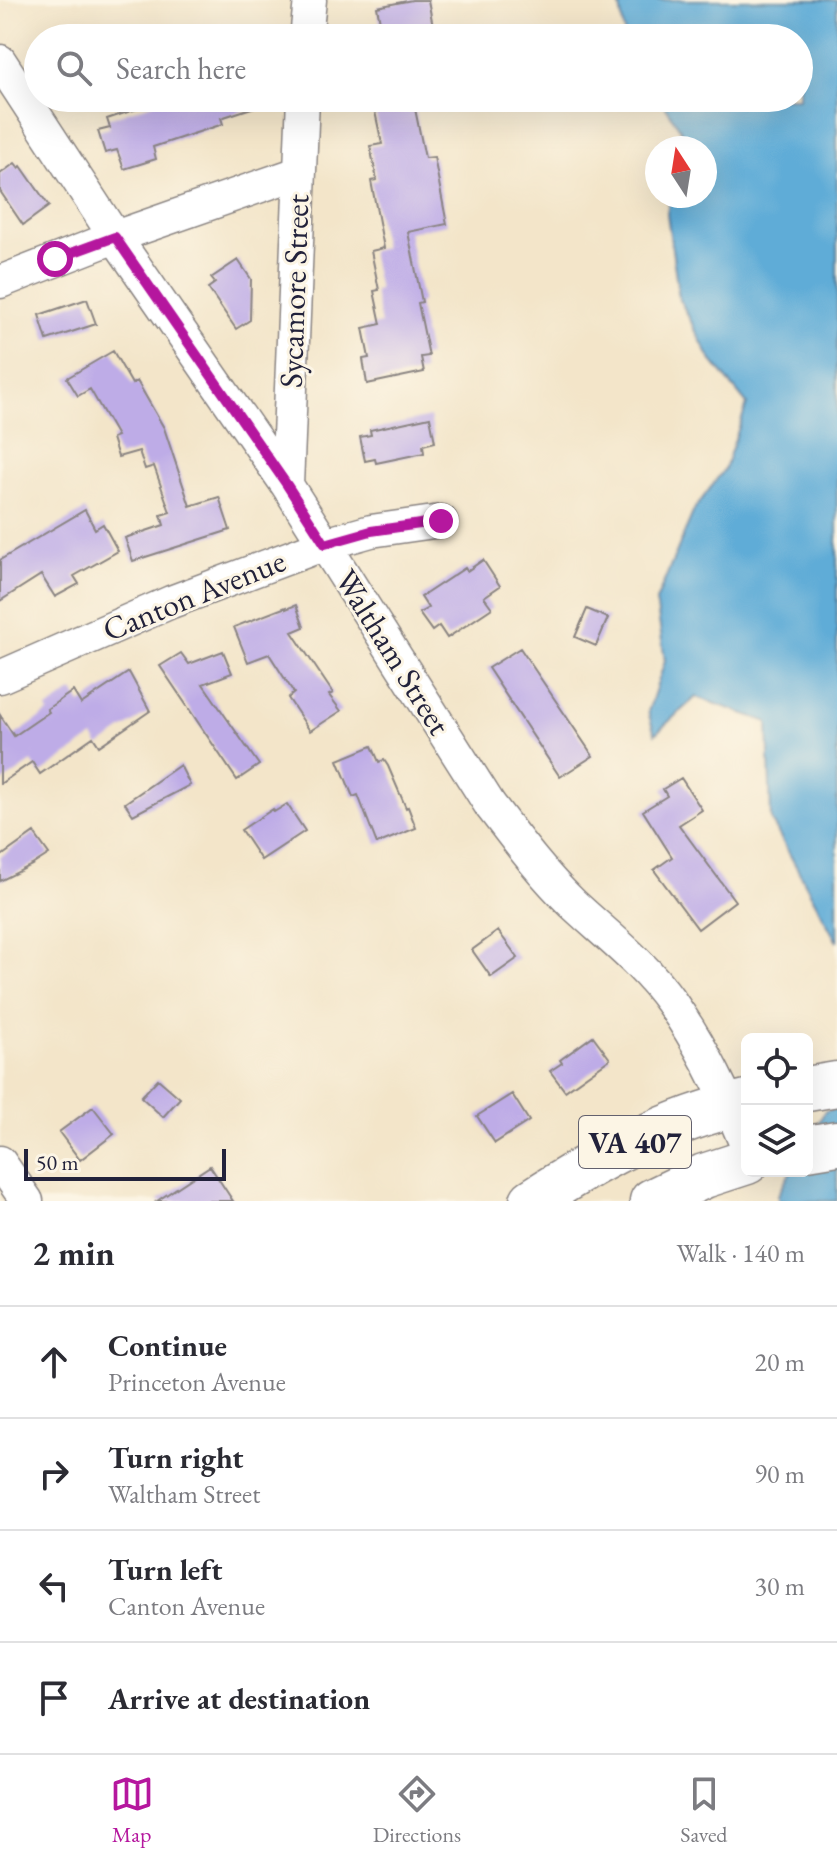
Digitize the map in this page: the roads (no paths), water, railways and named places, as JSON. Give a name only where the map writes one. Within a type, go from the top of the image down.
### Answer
[{"type":"main road","points":[[813,1088],[837,1084]]},
{"type":"main road","name":"VA 407","points":[[532,1201],[620,1148],[738,1104]]},
{"type":"main road","points":[[813,1147],[837,1143]]},
{"type":"main road","name":"VA 407","points":[[652,1201],[704,1176],[741,1164]]},
{"type":"street","points":[[307,24],[310,0]]},
{"type":"street","name":"Waltham Street","points":[[0,61],[24,98]]},
{"type":"street","name":"Waltham Street","points":[[33,112],[115,237],[287,485],[490,805],[528,856],[571,902],[637,962],[670,1000],[738,1104]]},
{"type":"street","name":"Sycamore Street","points":[[287,485],[302,112]]},
{"type":"street","points":[[0,282],[115,237],[298,173]]},
{"type":"street","name":"Canton Avenue","points":[[0,677],[171,602],[325,544],[371,531],[441,521]]},
{"type":"street","points":[[0,1162],[27,1201]]},
{"type":"water","points":[[619,0],[837,0],[837,942],[771,820],[768,722],[696,697],[655,734],[648,712],[665,661],[656,601],[694,510],[725,468],[747,404],[709,357],[679,298],[667,214],[668,208],[717,208],[717,136],[680,136],[681,130],[669,112],[813,112],[813,24],[623,24]]},
{"type":"water","points":[[837,1108],[837,1201],[778,1201],[788,1177],[813,1177],[813,1132],[825,1111]]}]
